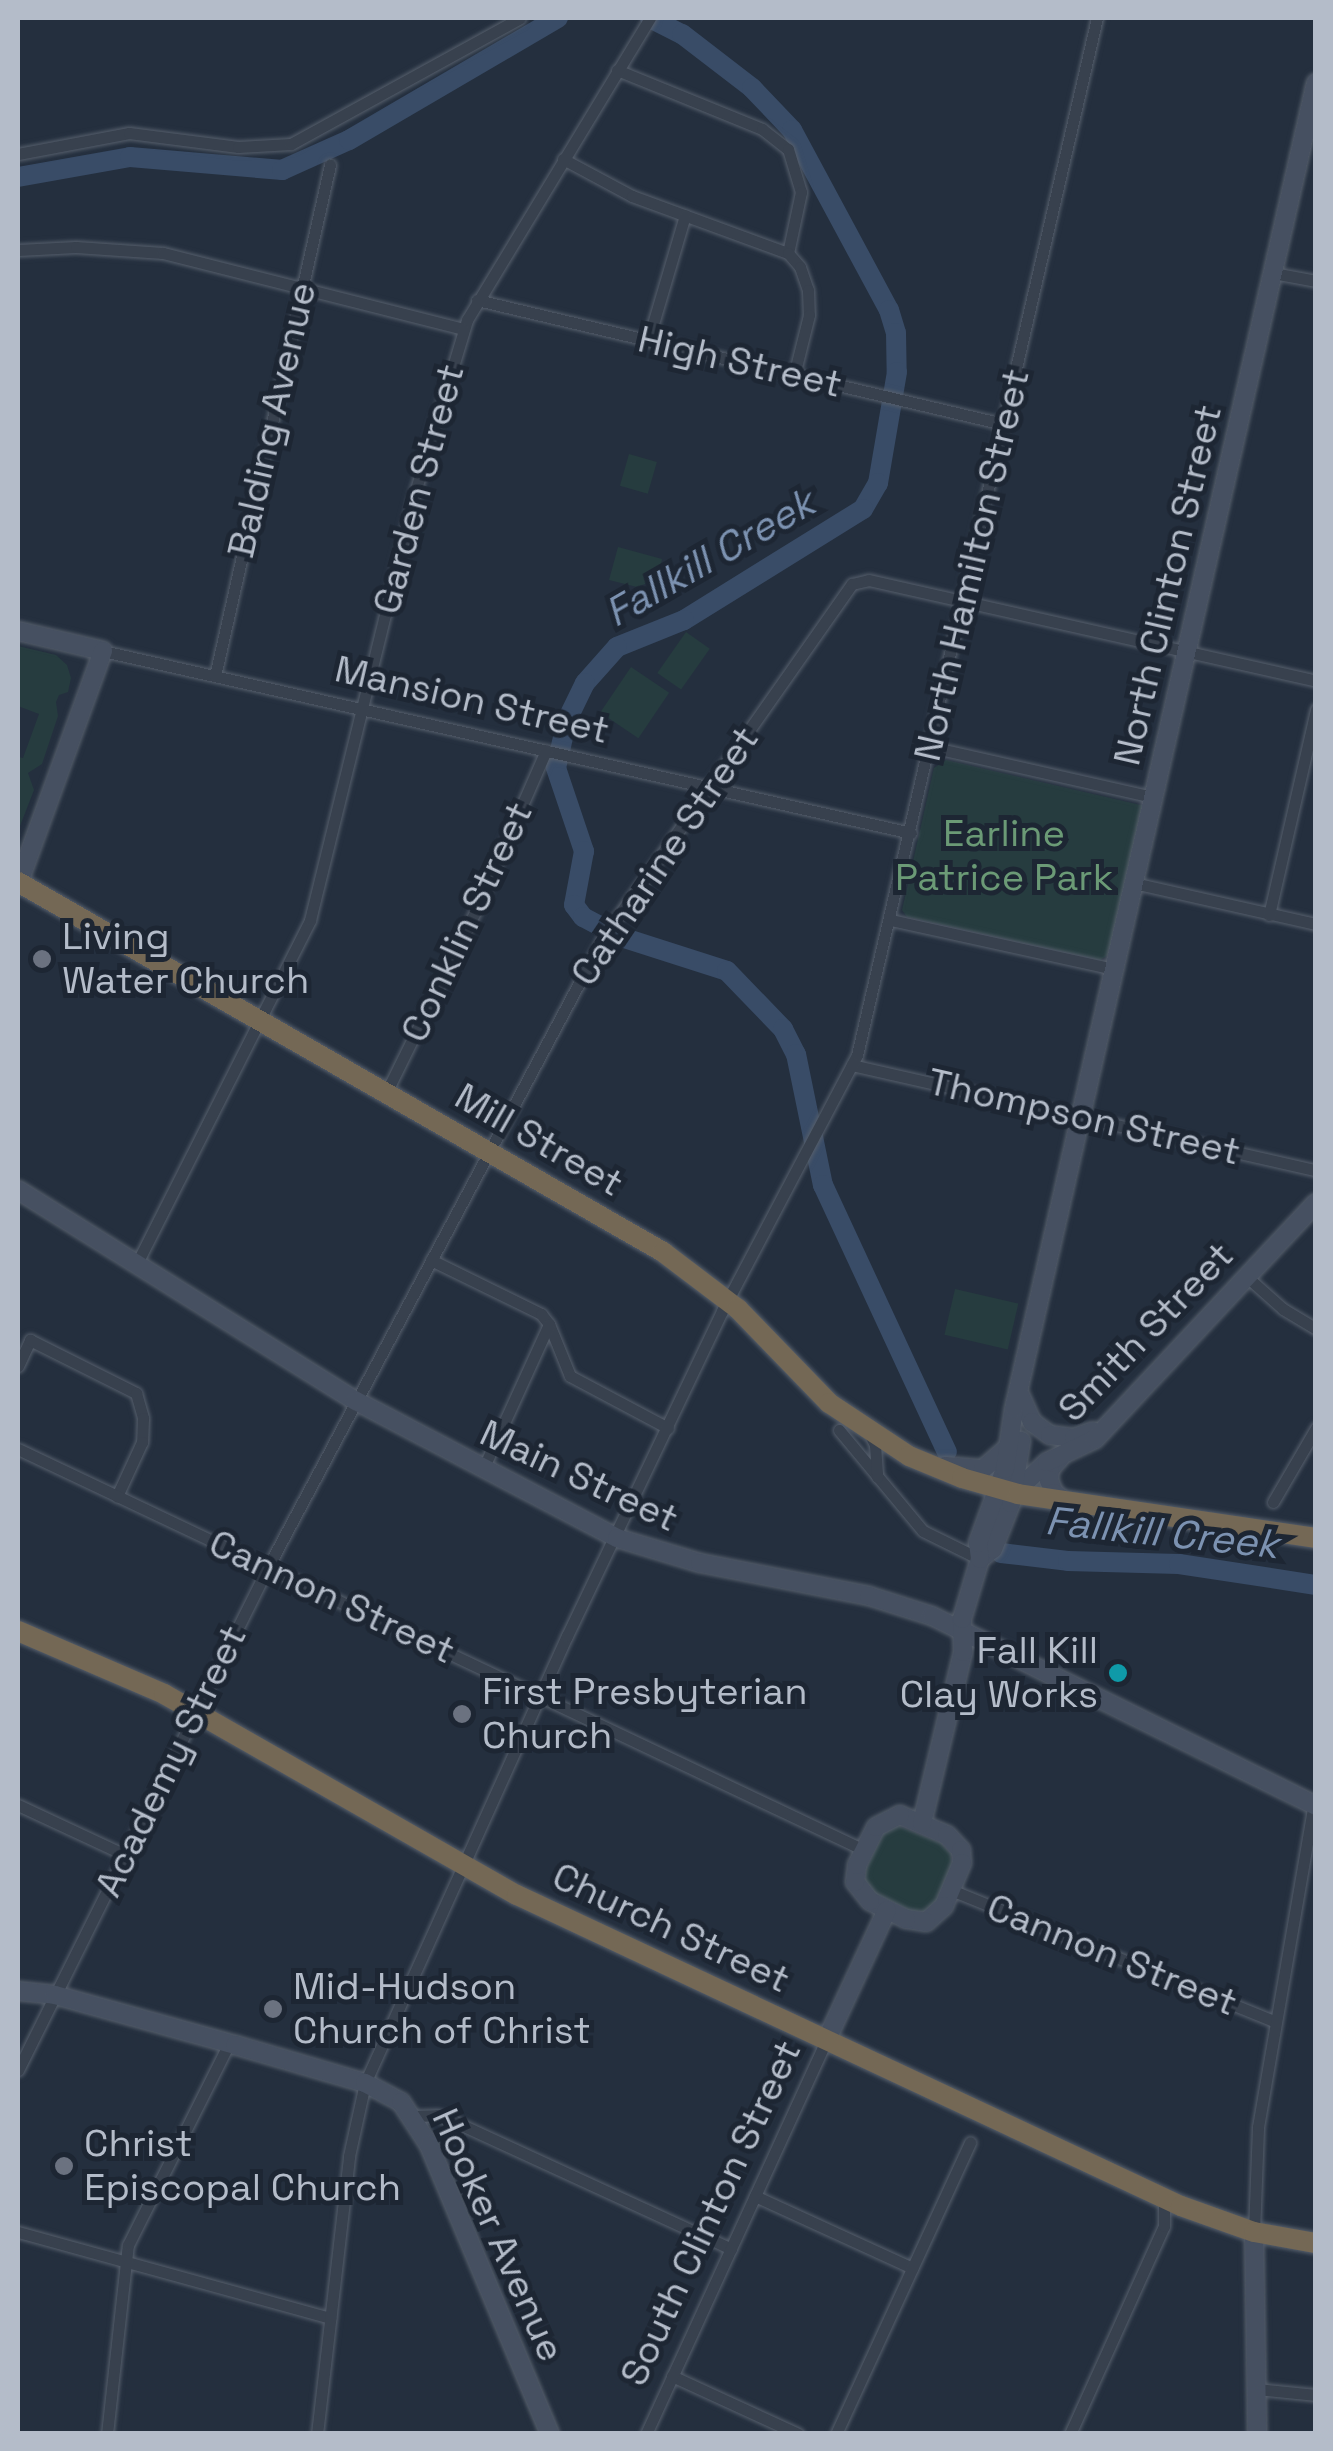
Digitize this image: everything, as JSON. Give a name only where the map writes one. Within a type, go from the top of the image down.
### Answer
[{"type":"highway","name":"Mill Street","points":[[18,883],[663,1252],[727,1300],[814,1390],[867,1431],[927,1464],[1006,1491],[1316,1538]]},
{"type":"highway","name":"Church Street","points":[[18,1631],[130,1678],[196,1712],[464,1867],[1164,2198],[1254,2232],[1316,2243]]},
{"type":"street","points":[[18,154],[130,133],[238,147],[291,144],[520,18]]},
{"type":"street","name":"North Hamilton Street","points":[[317,2434],[348,2156],[365,2083],[543,1697],[567,1636],[617,1538],[727,1300],[852,1065],[912,833],[1097,18]]},
{"type":"street","name":"Garden Street","points":[[137,1263],[262,1021],[320,892],[426,451],[463,329],[648,20]]},
{"type":"street","points":[[618,70],[762,129],[788,149],[800,192],[788,253]]},
{"type":"street","name":"North Clinton Street","points":[[1006,1491],[1010,1440],[1081,1115],[1316,83]]},
{"type":"street","points":[[563,159],[632,196],[788,253],[800,268],[808,290],[809,315],[794,375]]},
{"type":"street","name":"Balding Avenue","points":[[214,676],[330,165]]},
{"type":"street","points":[[648,341],[685,215]]},
{"type":"street","points":[[18,250],[76,247],[163,253],[463,329]]},
{"type":"street","points":[[1273,273],[1316,282]]},
{"type":"street","name":"High Street","points":[[477,300],[1003,424]]},
{"type":"street","name":"Catharine Street","points":[[356,1401],[611,924],[849,587],[868,580],[963,601]]},
{"type":"street","points":[[963,601],[1316,681]]},
{"type":"street","name":"Mansion Street","points":[[18,631],[912,833]]},
{"type":"street","points":[[18,883],[103,650]]},
{"type":"street","points":[[1268,914],[1316,710]]},
{"type":"street","points":[[930,747],[1153,797]]},
{"type":"street","name":"Conklin Street","points":[[386,1093],[478,906],[548,751]]},
{"type":"street","points":[[1134,883],[1316,924]]},
{"type":"street","points":[[891,920],[1114,970]]},
{"type":"street","name":"Thompson Street","points":[[852,1065],[1316,1170]]},
{"type":"street","name":"Main Street","points":[[18,1190],[356,1401],[617,1538],[744,1574],[901,1605],[963,1631],[1315,1804]]},
{"type":"street","name":"Smith Street","points":[[1006,1491],[1042,1466],[1089,1444],[1316,1203]]},
{"type":"street","points":[[431,1260],[541,1314],[550,1324],[570,1376],[668,1428]]},
{"type":"street","points":[[1246,1276],[1282,1309],[1316,1329]]},
{"type":"street","points":[[483,1469],[550,1324]]},
{"type":"street","points":[[18,1366],[30,1340],[136,1393],[142,1410],[142,1442],[116,1496]]},
{"type":"street","points":[[1020,1395],[1032,1422],[1058,1437],[1080,1437],[1106,1422]]},
{"type":"street","name":"North Clinton Street","points":[[963,1631],[980,1559],[978,1543],[1006,1491],[1021,1440],[1020,1395]]},
{"type":"street","name":"Academy Street","points":[[18,2070],[268,1567],[356,1401]]},
{"type":"street","points":[[1273,1502],[1316,1428]]},
{"type":"street","points":[[839,1430],[930,1537],[980,1559]]},
{"type":"street","points":[[867,1431],[875,1445],[879,1481]]},
{"type":"street","points":[[927,1464],[988,1467],[1002,1456],[1010,1440]]},
{"type":"street","name":"Cannon Street","points":[[18,1448],[864,1850]]},
{"type":"street","points":[[1064,1455],[1052,1465],[1048,1480],[1054,1493],[1065,1501]]},
{"type":"street","points":[[922,1823],[963,1652],[963,1631]]},
{"type":"street","points":[[1258,2434],[1255,2152],[1274,2021],[1315,1804]]},
{"type":"street","points":[[18,1805],[124,1855]]},
{"type":"street","points":[[900,1816],[922,1823],[958,1844],[962,1863],[938,1916],[926,1922],[887,1910],[857,1888],[855,1871],[876,1827],[886,1818],[900,1816]]},
{"type":"street","name":"Cannon Street","points":[[951,1890],[1274,2021]]},
{"type":"street","name":"South Clinton Street","points":[[646,2434],[887,1910]]},
{"type":"street","name":"Hooker Avenue","points":[[18,1991],[55,1995],[229,2043],[365,2083],[401,2102],[414,2116],[550,2434]]},
{"type":"street","points":[[106,2434],[128,2244],[229,2043]]},
{"type":"street","points":[[414,2116],[437,2115],[453,2121],[731,2249]]},
{"type":"street","points":[[836,2434],[970,2142]]},
{"type":"street","points":[[755,2196],[912,2268]]},
{"type":"street","points":[[1070,2434],[1154,2249],[1167,2212],[1164,2198]]},
{"type":"street","points":[[18,2232],[330,2318]]},
{"type":"street","points":[[672,2376],[798,2434]]},
{"type":"street","points":[[1257,2388],[1316,2395]]},
{"type":"green space","points":[[629,454],[657,462],[648,494],[620,486]]},
{"type":"green space","points":[[618,547],[662,559],[658,579],[637,587],[609,580]]},
{"type":"green space","points":[[686,632],[710,649],[681,690],[657,673]]},
{"type":"green space","points":[[18,646],[56,655],[67,665],[71,678],[68,692],[59,695],[56,702],[58,716],[42,764],[28,773],[34,790],[18,831],[18,757],[23,758],[39,714],[18,706]]},
{"type":"green space","points":[[631,667],[669,693],[638,738],[600,713]]},
{"type":"green space","name":"Earline Patrice Park","points":[[946,760],[1145,806],[1110,954],[1100,960],[907,917],[902,910],[934,768]]},
{"type":"green space","points":[[955,1289],[1018,1304],[1008,1349],[944,1335]]},
{"type":"green space","points":[[896,1825],[941,1843],[951,1854],[951,1868],[936,1902],[925,1911],[911,1911],[874,1893],[865,1883],[866,1869],[884,1832]]},
{"type":"waterway","name":"Fallkill Creek","points":[[18,177],[130,157],[282,170],[349,140],[558,18]]},
{"type":"waterway","name":"Fallkill Creek","points":[[650,18],[682,34],[752,88],[792,130],[889,310],[896,333],[897,372],[878,483],[863,509],[684,620],[617,647],[585,683],[567,720],[556,768],[584,851],[574,905],[583,917],[618,936],[727,971],[783,1029],[796,1054],[823,1185],[947,1452]]},
{"type":"waterway","name":"Fallkill Creek","points":[[1001,1553],[1068,1561],[1179,1564],[1316,1585]]},
{"type":"place","name":"Living Water Church","points":[[42,959]]},
{"type":"place","name":"Fall Kill Clay Works","points":[[1118,1673]]},
{"type":"place","name":"First Presbyterian Church","points":[[462,1714]]},
{"type":"place","name":"Mid-Hudson Church of Christ","points":[[273,2009]]},
{"type":"place","name":"Christ Episcopal Church","points":[[64,2166]]}]
